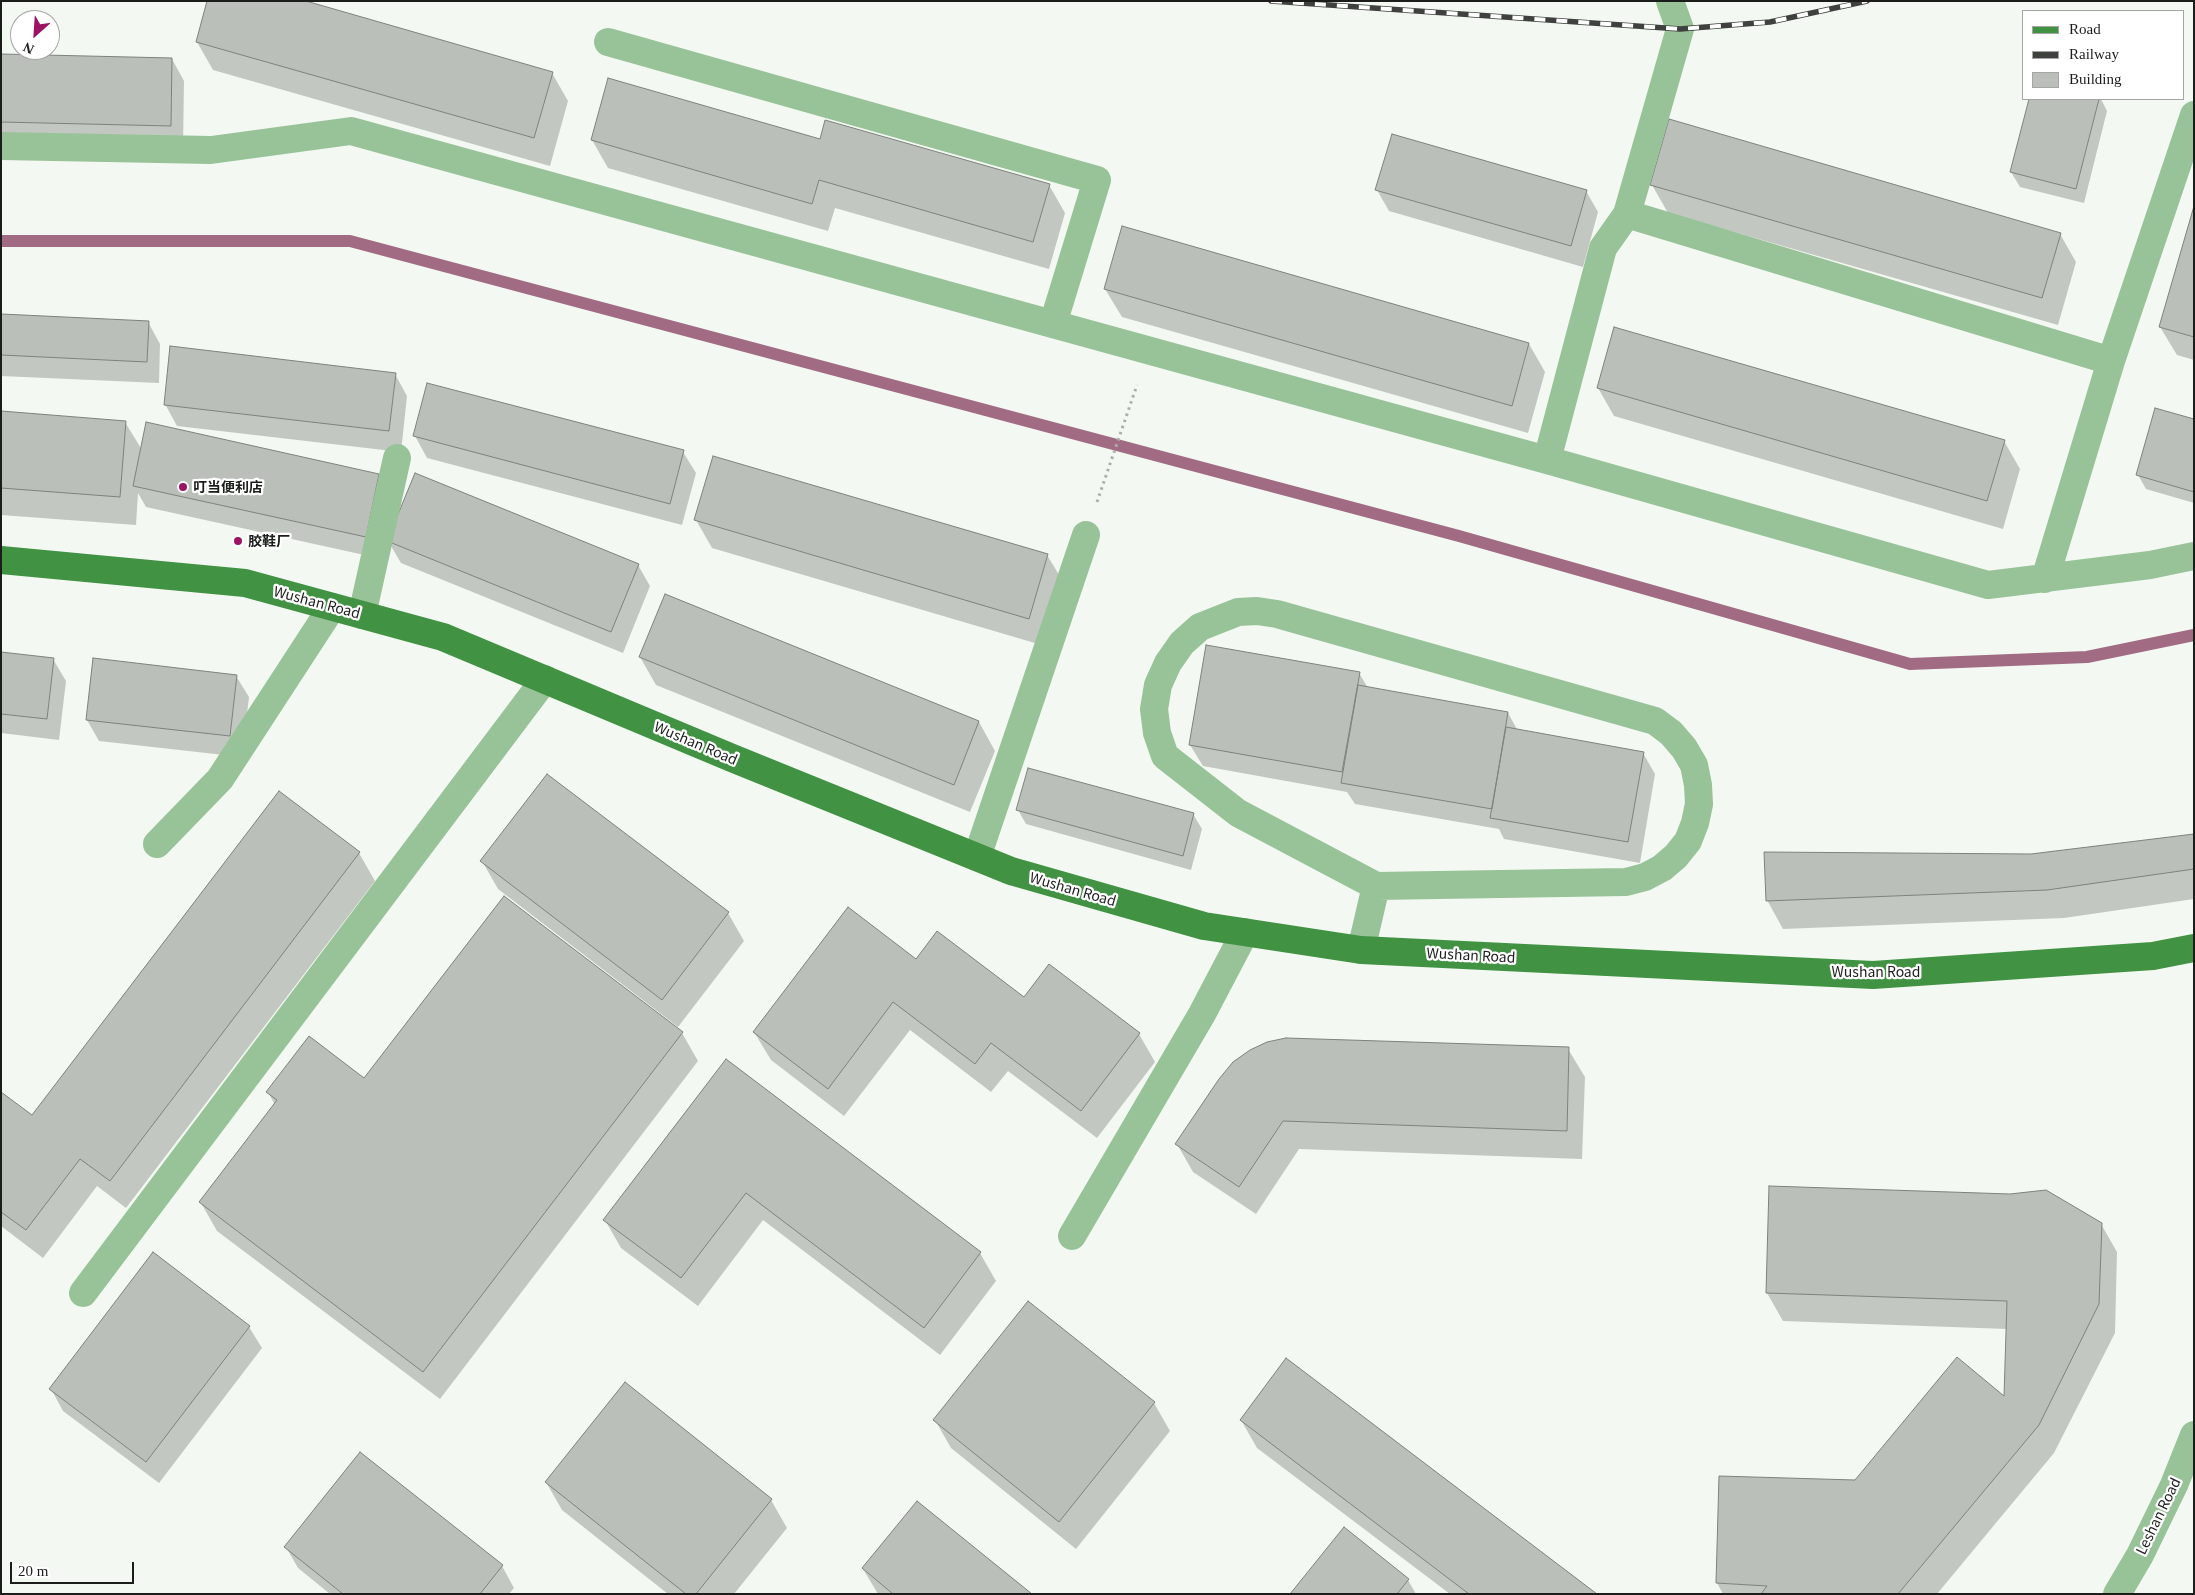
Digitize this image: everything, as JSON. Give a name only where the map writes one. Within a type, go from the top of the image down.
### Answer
[{"type":"main road","name":"Wushan Road","points":[[1,560],[244,583],[443,637],[732,758],[1012,871],[1204,926],[1361,950],[1873,975],[2153,956],[2194,948]]},
{"type":"street","points":[[1547,460],[1603,248],[1627,214],[1680,29],[1670,1]]},
{"type":"street","points":[[608,42],[1097,180],[1053,324]]},
{"type":"street","points":[[2045,579],[2111,361],[2194,115]]},
{"type":"street","points":[[1,146],[211,150],[350,131],[1547,460],[1988,585],[2150,565],[2194,556]]},
{"type":"street","points":[[1627,214],[2111,361]]},
{"type":"street","points":[[362,615],[397,458]]},
{"type":"street","points":[[977,857],[1086,535]]},
{"type":"street","points":[[157,844],[220,780],[332,607]]},
{"type":"street","points":[[1257,611],[1287,616],[1655,721],[1671,733],[1684,748],[1694,765],[1700,804],[1688,841],[1676,856],[1662,868],[1645,877],[1626,882],[1376,886],[1238,813],[1164,756],[1157,733],[1154,709],[1158,685],[1182,643],[1200,627],[1238,612],[1257,611]]},
{"type":"street","points":[[83,1293],[545,679]]},
{"type":"street","points":[[1361,950],[1376,886]]},
{"type":"street","points":[[1072,1236],[1202,1014],[1244,932]]},
{"type":"street","name":"Leshan Road","points":[[2117,1594],[2140,1555],[2174,1485],[2194,1435]]},
{"type":"path","points":[[1086,535],[1126,417]]},
{"type":"building","points":[[207,1],[306,1],[553,72],[534,138],[196,42]]},
{"type":"building","points":[[1,54],[10,54],[10,60],[60,60],[60,55],[172,58],[171,126],[1,122]]},
{"type":"building","points":[[608,78],[820,139],[825,120],[1050,184],[1033,242],[819,180],[812,204],[591,140]]},
{"type":"building","points":[[2029,100],[2099,100],[2076,189],[2010,172]]},
{"type":"building","points":[[1669,119],[2061,233],[2042,298],[1650,185]]},
{"type":"building","points":[[1392,134],[1587,190],[1571,246],[1375,190]]},
{"type":"building","points":[[2194,206],[2194,337],[2159,327]]},
{"type":"building","points":[[1122,226],[1529,343],[1512,406],[1104,289]]},
{"type":"building","points":[[1,314],[149,321],[147,362],[1,355]]},
{"type":"building","points":[[1614,327],[2005,440],[1987,501],[1597,388]]},
{"type":"building","points":[[170,346],[396,373],[389,431],[164,405]]},
{"type":"building","points":[[427,383],[684,450],[670,504],[413,436]]},
{"type":"building","points":[[2155,408],[2194,419],[2194,492],[2136,475]]},
{"type":"building","points":[[1,411],[126,421],[120,497],[1,488]]},
{"type":"building","points":[[146,422],[379,474],[366,537],[133,486]]},
{"type":"building","points":[[713,456],[1048,554],[1029,619],[694,520]]},
{"type":"building","points":[[415,473],[639,564],[611,632],[387,541]]},
{"type":"building","points":[[665,594],[979,721],[954,785],[639,657]]},
{"type":"building","points":[[1206,645],[1360,672],[1342,772],[1189,745]]},
{"type":"building","points":[[1,652],[54,658],[47,719],[1,714]]},
{"type":"building","points":[[93,658],[237,675],[230,736],[86,720]]},
{"type":"building","points":[[1358,685],[1508,712],[1492,809],[1341,783]]},
{"type":"building","points":[[1506,727],[1644,752],[1628,842],[1490,818]]},
{"type":"building","points":[[1028,768],[1194,813],[1183,856],[1016,810]]},
{"type":"building","points":[[547,774],[729,912],[662,1000],[480,861]]},
{"type":"building","points":[[279,791],[360,852],[110,1181],[80,1159],[26,1230],[1,1212],[1,1092],[32,1115]]},
{"type":"building","points":[[2194,834],[2194,869],[2047,890],[1766,901],[1764,852],[2031,854]]},
{"type":"building","points":[[504,896],[683,1032],[423,1372],[199,1202],[277,1100],[266,1092],[309,1036],[364,1078]]},
{"type":"building","points":[[848,907],[916,959],[937,931],[1024,997],[1049,964],[1140,1033],[1081,1111],[991,1043],[975,1064],[893,1002],[828,1089],[753,1032]]},
{"type":"building","points":[[1286,1038],[1569,1047],[1567,1131],[1283,1121],[1239,1187],[1175,1144],[1219,1079],[1233,1062],[1250,1050],[1267,1042]]},
{"type":"building","points":[[726,1059],[981,1252],[924,1328],[746,1193],[681,1278],[603,1220]]},
{"type":"building","points":[[1769,1186],[2010,1194],[2046,1190],[2102,1223],[2099,1304],[2039,1425],[1898,1594],[1761,1594],[1767,1586],[1716,1583],[1719,1476],[1855,1480],[1957,1357],[2004,1396],[2007,1301],[1766,1293]]},
{"type":"building","points":[[153,1252],[250,1326],[146,1462],[49,1389]]},
{"type":"building","points":[[1028,1301],[1155,1402],[1059,1522],[933,1420]]},
{"type":"building","points":[[1286,1358],[1597,1594],[1469,1594],[1240,1420]]},
{"type":"building","points":[[625,1382],[772,1499],[696,1594],[686,1594],[545,1482]]},
{"type":"building","points":[[360,1452],[503,1565],[480,1594],[343,1594],[284,1547]]},
{"type":"building","points":[[917,1501],[1032,1594],[893,1594],[862,1568]]},
{"type":"building","points":[[1344,1527],[1409,1579],[1397,1594],[1290,1594]]},
{"type":"waterway","points":[[1,241],[350,241],[1459,536],[1910,664],[2087,657],[2194,635]]},
{"type":"railway","points":[[1271,1],[1680,29],[1770,22],[1867,1]]},
{"type":"place","name":"叮当便利店","points":[[183,487]]},
{"type":"place","name":"胶鞋厂","points":[[238,541]]}]
